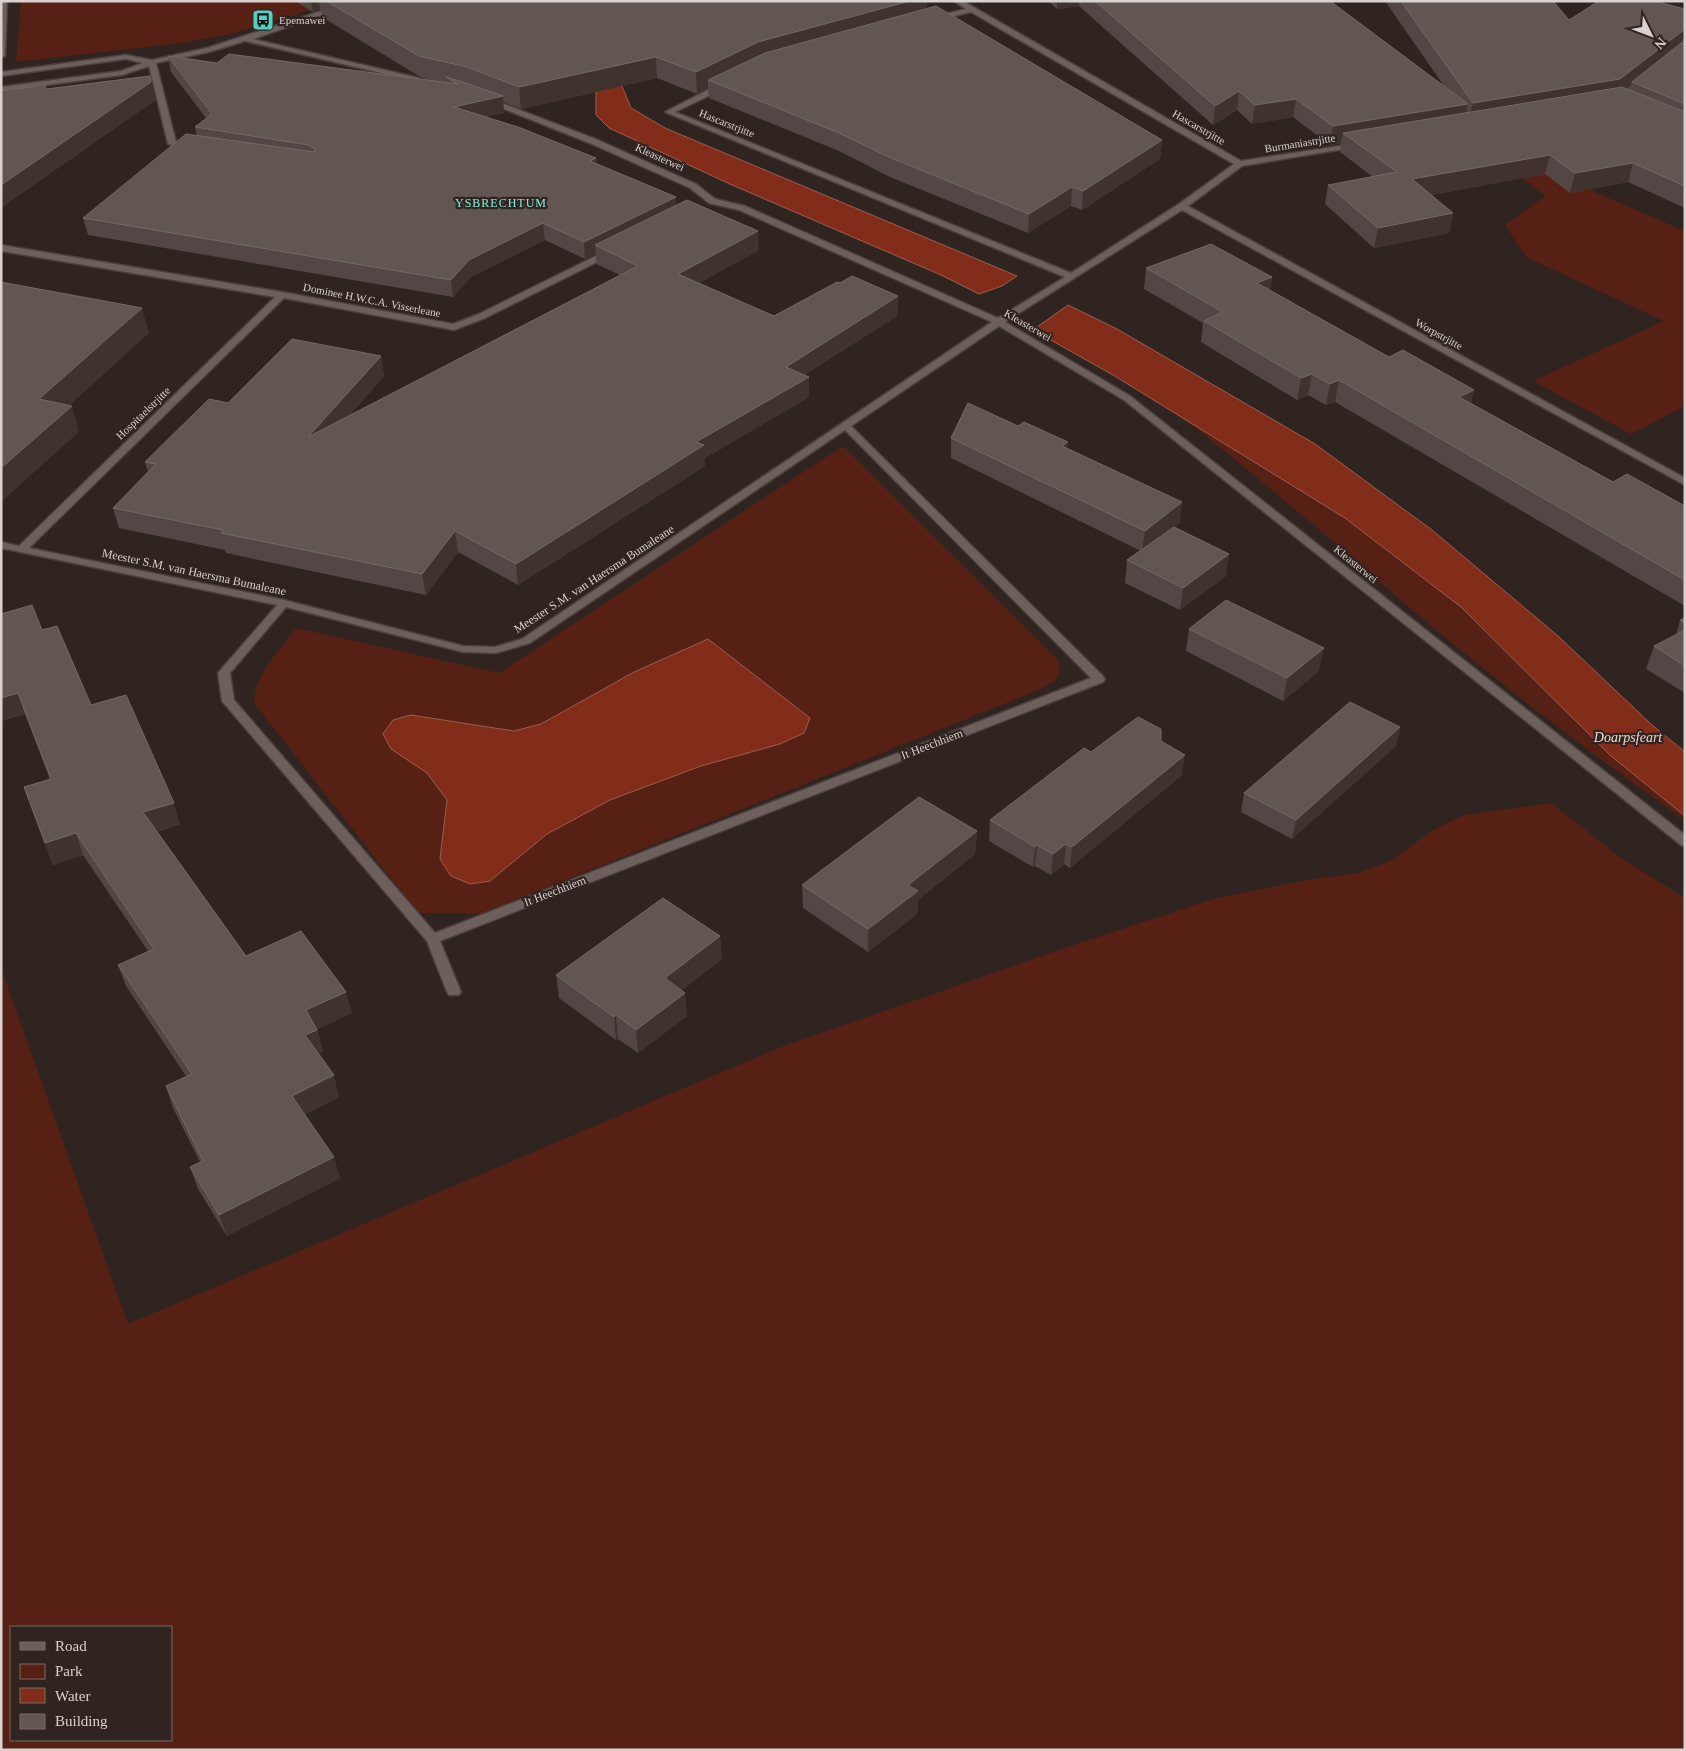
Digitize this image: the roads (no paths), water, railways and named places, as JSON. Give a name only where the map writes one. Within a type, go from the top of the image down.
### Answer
[{"type":"street","points":[[1,56],[3,1]]},
{"type":"street","points":[[1,89],[122,73],[152,62],[209,50],[246,39],[360,1]]},
{"type":"street","name":"Hascarstrjitte","points":[[957,1],[1240,164]]},
{"type":"street","points":[[923,23],[970,10]]},
{"type":"street","points":[[246,39],[428,84]]},
{"type":"street","points":[[1,74],[126,57],[152,62]]},
{"type":"street","points":[[152,62],[172,144],[200,149]]},
{"type":"street","name":"Hascarstrjitte","points":[[728,84],[669,112],[1071,276]]},
{"type":"street","name":"Kleasterwei","points":[[476,96],[595,142],[694,186],[708,203],[742,208],[999,322],[1127,398],[1685,842]]},
{"type":"street","name":"Burmaniastrjitte","points":[[1240,164],[1364,144]]},
{"type":"street","points":[[999,322],[1182,206],[1240,164]]},
{"type":"street","name":"Worpstrjitte","points":[[1182,206],[1685,482]]},
{"type":"street","name":"Dominee H.W.C.A. Visserleane","points":[[1,248],[282,294],[454,327],[482,316],[615,250]]},
{"type":"street","name":"Hospitaelstrjitte","points":[[21,550],[282,294]]},
{"type":"street","name":"Meester S.M. van Haersma Bumaleane","points":[[1,545],[284,604],[463,649],[496,650],[526,641],[999,322]]},
{"type":"street","name":"It Heechhiem","points":[[433,939],[1099,679],[846,426]]},
{"type":"street","points":[[284,604],[224,673],[228,702],[433,939],[454,992]]},
{"type":"water","points":[[609,55],[631,108],[665,128],[1017,276],[1002,286],[979,294],[941,275],[732,185],[609,128],[596,115],[596,91]]},
{"type":"water","name":"Doarpsfeart","points":[[1068,305],[1117,329],[1315,444],[1432,530],[1558,636],[1652,725],[1685,752],[1685,816],[1611,756],[1461,607],[1345,518],[1113,375],[1033,330]]},
{"type":"water","points":[[708,639],[810,718],[804,733],[780,744],[701,766],[610,800],[547,834],[490,881],[470,884],[451,876],[440,859],[447,800],[427,773],[391,749],[383,734],[393,720],[411,715],[514,731],[541,724],[634,672]]},
{"type":"place","name":"Epemawei","points":[[263,20]]},
{"type":"district","name":"YSBRECHTUM","points":[[501,203]]}]
